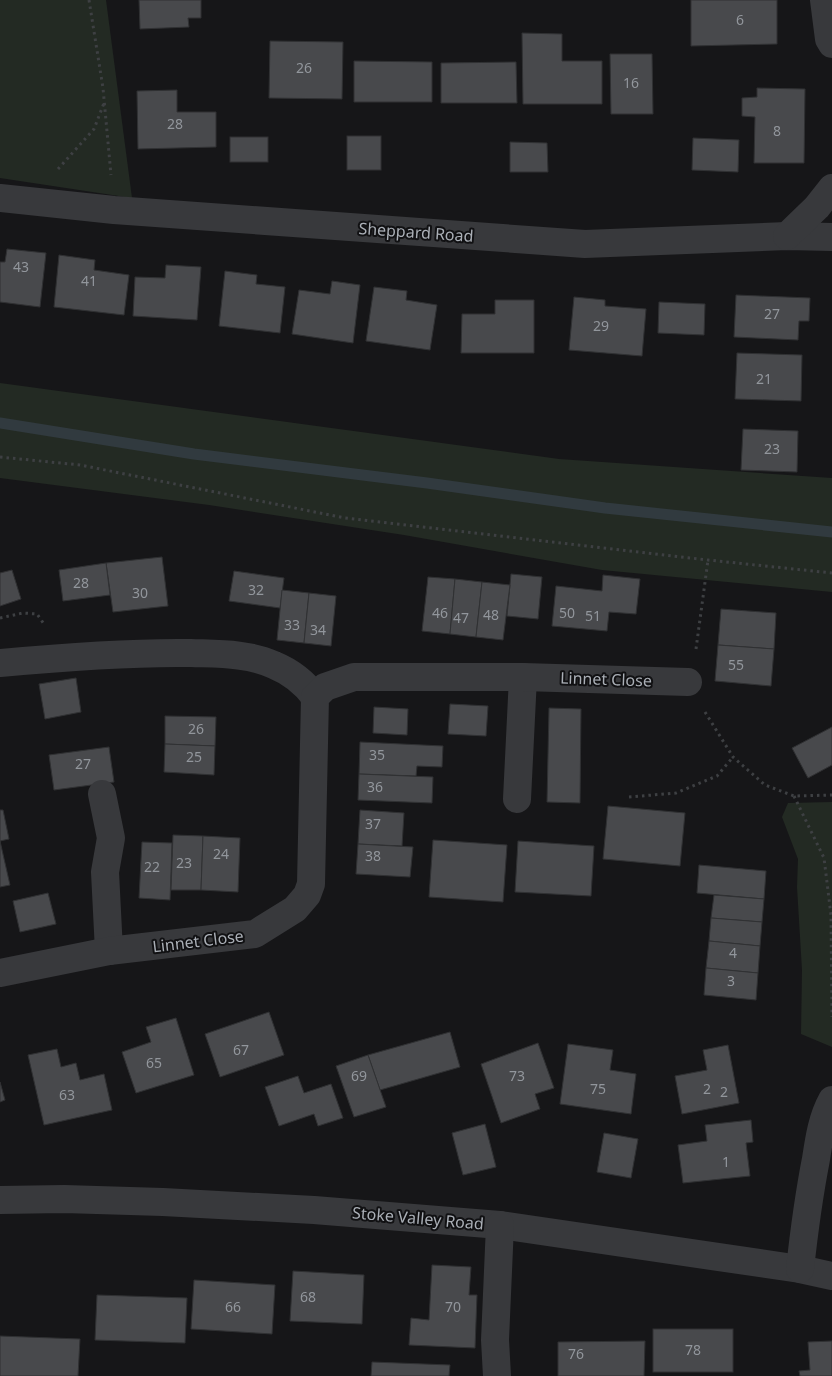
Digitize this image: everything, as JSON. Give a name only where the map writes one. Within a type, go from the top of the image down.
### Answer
[{"type":"street","points":[[824,0],[829,39],[832,44]]},
{"type":"street","points":[[787,236],[817,207],[832,188]]},
{"type":"street","name":"Sheppard Road","points":[[0,198],[114,210],[585,244],[787,236],[832,237]]},
{"type":"street","points":[[0,663],[90,655],[172,652],[231,654],[272,664],[284,670],[304,683],[315,697]]},
{"type":"street","name":"Linnet Close","points":[[0,973],[108,951],[255,934],[295,909],[307,895],[311,884],[315,697],[325,687],[354,677],[523,677],[688,682]]},
{"type":"street","points":[[517,799],[523,677]]},
{"type":"street","points":[[102,794],[111,838],[104,872],[108,951]]},
{"type":"street","points":[[800,1269],[809,1197],[820,1134],[827,1109],[832,1100]]},
{"type":"street","name":"Stoke Valley Road","points":[[0,1200],[64,1199],[163,1202],[314,1210],[500,1225],[800,1269],[832,1276]]},
{"type":"street","points":[[497,1376],[495,1340],[500,1225]]},
{"type":"path","points":[[89,0],[104,102],[114,210]]},
{"type":"path","points":[[34,201],[65,159],[94,128],[104,102]]},
{"type":"path","points":[[0,457],[80,465],[345,518],[832,573]]},
{"type":"path","points":[[698,638],[708,560]]},
{"type":"path","points":[[702,708],[716,726],[733,757],[765,785],[794,796],[832,795]]},
{"type":"path","points":[[629,797],[676,793],[717,776],[733,757]]},
{"type":"path","points":[[794,796],[824,858],[831,915],[832,1017]]},
{"type":"shaded area","points":[[0,0],[106,0],[132,198],[0,178]]},
{"type":"shaded area","points":[[0,383],[559,459],[832,478],[832,592],[602,570],[404,535],[209,505],[0,478]]},
{"type":"shaded area","points":[[832,802],[832,1047],[801,1034],[802,970],[797,887],[798,859],[782,817],[788,803]]},
{"type":"building","points":[[139,0],[201,0],[201,18],[188,18],[189,27],[140,29]]},
{"type":"building","points":[[691,0],[777,0],[777,44],[691,46]]},
{"type":"building","points":[[522,33],[562,34],[562,61],[602,61],[602,104],[523,104]]},
{"type":"building","points":[[270,41],[343,42],[342,99],[269,98]]},
{"type":"building","points":[[610,54],[652,54],[653,114],[611,114]]},
{"type":"building","points":[[354,61],[432,62],[432,102],[354,102]]},
{"type":"building","points":[[516,62],[517,103],[441,103],[441,63]]},
{"type":"building","points":[[757,88],[805,89],[804,163],[754,163],[755,117],[742,116],[742,98],[757,97]]},
{"type":"building","points":[[177,90],[177,112],[216,112],[216,147],[138,149],[137,91]]},
{"type":"building","points":[[347,136],[381,136],[381,170],[347,170]]},
{"type":"building","points":[[230,137],[268,137],[268,162],[230,162]]},
{"type":"building","points":[[693,138],[739,140],[738,172],[692,170]]},
{"type":"building","points":[[510,142],[547,143],[548,172],[510,172]]},
{"type":"building","points":[[7,249],[46,253],[40,307],[0,302],[0,262],[5,262]]},
{"type":"building","points":[[59,255],[95,260],[94,270],[129,275],[124,315],[54,307]]},
{"type":"building","points":[[166,265],[201,267],[197,320],[133,316],[135,277],[165,278]]},
{"type":"building","points":[[225,271],[257,275],[256,284],[285,287],[280,333],[219,326]]},
{"type":"building","points":[[332,281],[360,285],[353,343],[292,334],[299,290],[330,294]]},
{"type":"building","points":[[374,287],[407,291],[406,300],[437,305],[430,350],[366,341]]},
{"type":"building","points":[[736,295],[810,298],[809,321],[799,321],[798,340],[734,337]]},
{"type":"building","points":[[574,297],[605,300],[605,306],[646,309],[642,356],[569,350]]},
{"type":"building","points":[[495,300],[534,300],[534,353],[461,353],[462,314],[495,314]]},
{"type":"building","points":[[659,302],[705,304],[704,335],[658,333]]},
{"type":"building","points":[[737,353],[802,355],[801,401],[735,399]]},
{"type":"building","points":[[743,429],[798,431],[797,472],[741,470]]},
{"type":"building","points":[[162,557],[168,606],[113,612],[106,563]]},
{"type":"building","points":[[106,563],[110,595],[63,601],[59,570]]},
{"type":"building","points":[[12,570],[21,599],[0,606],[0,573]]},
{"type":"building","points":[[234,571],[284,578],[280,608],[229,601]]},
{"type":"building","points":[[511,574],[542,577],[538,619],[507,616]]},
{"type":"building","points":[[603,575],[640,579],[636,614],[609,612],[607,631],[552,626],[556,586],[602,591]]},
{"type":"building","points":[[428,577],[455,579],[450,634],[422,631]]},
{"type":"building","points":[[455,579],[482,582],[476,637],[450,634]]},
{"type":"building","points":[[482,582],[510,585],[503,640],[476,637]]},
{"type":"building","points":[[282,590],[309,593],[304,643],[277,640]]},
{"type":"building","points":[[309,593],[336,596],[331,646],[304,643]]},
{"type":"building","points":[[721,609],[776,613],[774,649],[718,645]]},
{"type":"building","points":[[718,645],[774,649],[771,686],[715,681]]},
{"type":"building","points":[[76,678],[81,712],[45,719],[39,684]]},
{"type":"building","points":[[450,704],[488,706],[486,736],[448,734]]},
{"type":"building","points":[[374,707],[408,709],[407,735],[373,733]]},
{"type":"building","points":[[549,708],[581,709],[580,803],[547,802]]},
{"type":"building","points":[[165,716],[216,717],[215,746],[165,744]]},
{"type":"building","points":[[832,727],[832,765],[808,778],[792,748]]},
{"type":"building","points":[[360,742],[443,746],[442,767],[417,766],[416,776],[359,774]]},
{"type":"building","points":[[165,744],[215,746],[214,775],[164,772]]},
{"type":"building","points":[[109,747],[114,782],[54,790],[49,755]]},
{"type":"building","points":[[359,774],[433,777],[432,803],[358,800]]},
{"type":"building","points":[[608,806],[685,813],[680,866],[603,859]]},
{"type":"building","points":[[0,810],[3,810],[9,839],[0,841]]},
{"type":"building","points":[[360,810],[404,813],[402,846],[358,844]]},
{"type":"building","points":[[173,835],[203,836],[201,890],[171,890]]},
{"type":"building","points":[[203,836],[240,838],[238,892],[201,890]]},
{"type":"building","points":[[433,840],[507,845],[503,902],[429,897]]},
{"type":"building","points":[[0,841],[10,885],[0,887]]},
{"type":"building","points":[[518,841],[594,846],[591,896],[515,892]]},
{"type":"building","points":[[142,842],[172,843],[170,900],[139,898]]},
{"type":"building","points":[[358,844],[413,847],[410,877],[356,874]]},
{"type":"building","points":[[699,865],[766,871],[764,899],[697,893]]},
{"type":"building","points":[[48,893],[56,924],[20,932],[13,901]]},
{"type":"building","points":[[714,895],[764,899],[762,922],[711,918]]},
{"type":"building","points":[[711,918],[762,922],[760,946],[709,941]]},
{"type":"building","points":[[709,941],[760,946],[758,973],[706,968]]},
{"type":"building","points":[[706,968],[758,973],[756,1000],[704,995]]},
{"type":"building","points":[[269,1012],[284,1055],[220,1077],[205,1034]]},
{"type":"building","points":[[176,1018],[194,1075],[136,1093],[122,1052],[151,1042],[146,1027]]},
{"type":"building","points":[[450,1032],[460,1067],[380,1090],[368,1055]]},
{"type":"building","points":[[538,1043],[554,1088],[535,1094],[540,1109],[501,1123],[481,1064]]},
{"type":"building","points":[[568,1044],[613,1050],[610,1070],[636,1074],[631,1114],[560,1104]]},
{"type":"building","points":[[728,1045],[739,1103],[682,1114],[675,1076],[707,1070],[703,1050]]},
{"type":"building","points":[[57,1049],[61,1067],[76,1063],[80,1080],[104,1074],[112,1110],[44,1125],[28,1055]]},
{"type":"building","points":[[368,1055],[386,1107],[354,1117],[336,1066]]},
{"type":"building","points":[[298,1076],[304,1093],[331,1084],[343,1118],[318,1126],[314,1114],[279,1126],[265,1087]]},
{"type":"building","points":[[0,1082],[5,1100],[0,1102]]},
{"type":"building","points":[[751,1120],[753,1142],[746,1143],[750,1176],[683,1183],[678,1145],[707,1141],[705,1125]]},
{"type":"building","points":[[485,1124],[496,1167],[463,1175],[452,1133]]},
{"type":"building","points":[[604,1133],[638,1139],[631,1178],[597,1172]]},
{"type":"building","points":[[432,1265],[471,1267],[469,1295],[477,1295],[475,1348],[409,1345],[411,1318],[429,1320]]},
{"type":"building","points":[[293,1271],[364,1275],[362,1324],[290,1321]]},
{"type":"building","points":[[194,1280],[275,1285],[272,1334],[191,1329]]},
{"type":"building","points":[[97,1295],[187,1298],[185,1343],[95,1340]]},
{"type":"building","points":[[653,1329],[733,1329],[733,1372],[653,1372]]},
{"type":"building","points":[[0,1336],[80,1339],[78,1376],[0,1376]]},
{"type":"building","points":[[645,1341],[644,1376],[558,1376],[558,1342]]},
{"type":"building","points":[[832,1341],[832,1376],[800,1376],[799,1371],[810,1370],[808,1342]]},
{"type":"building","points":[[372,1362],[450,1365],[449,1376],[371,1376]]},
{"type":"waterway","points":[[0,423],[194,454],[427,483],[605,508],[832,532]]}]
